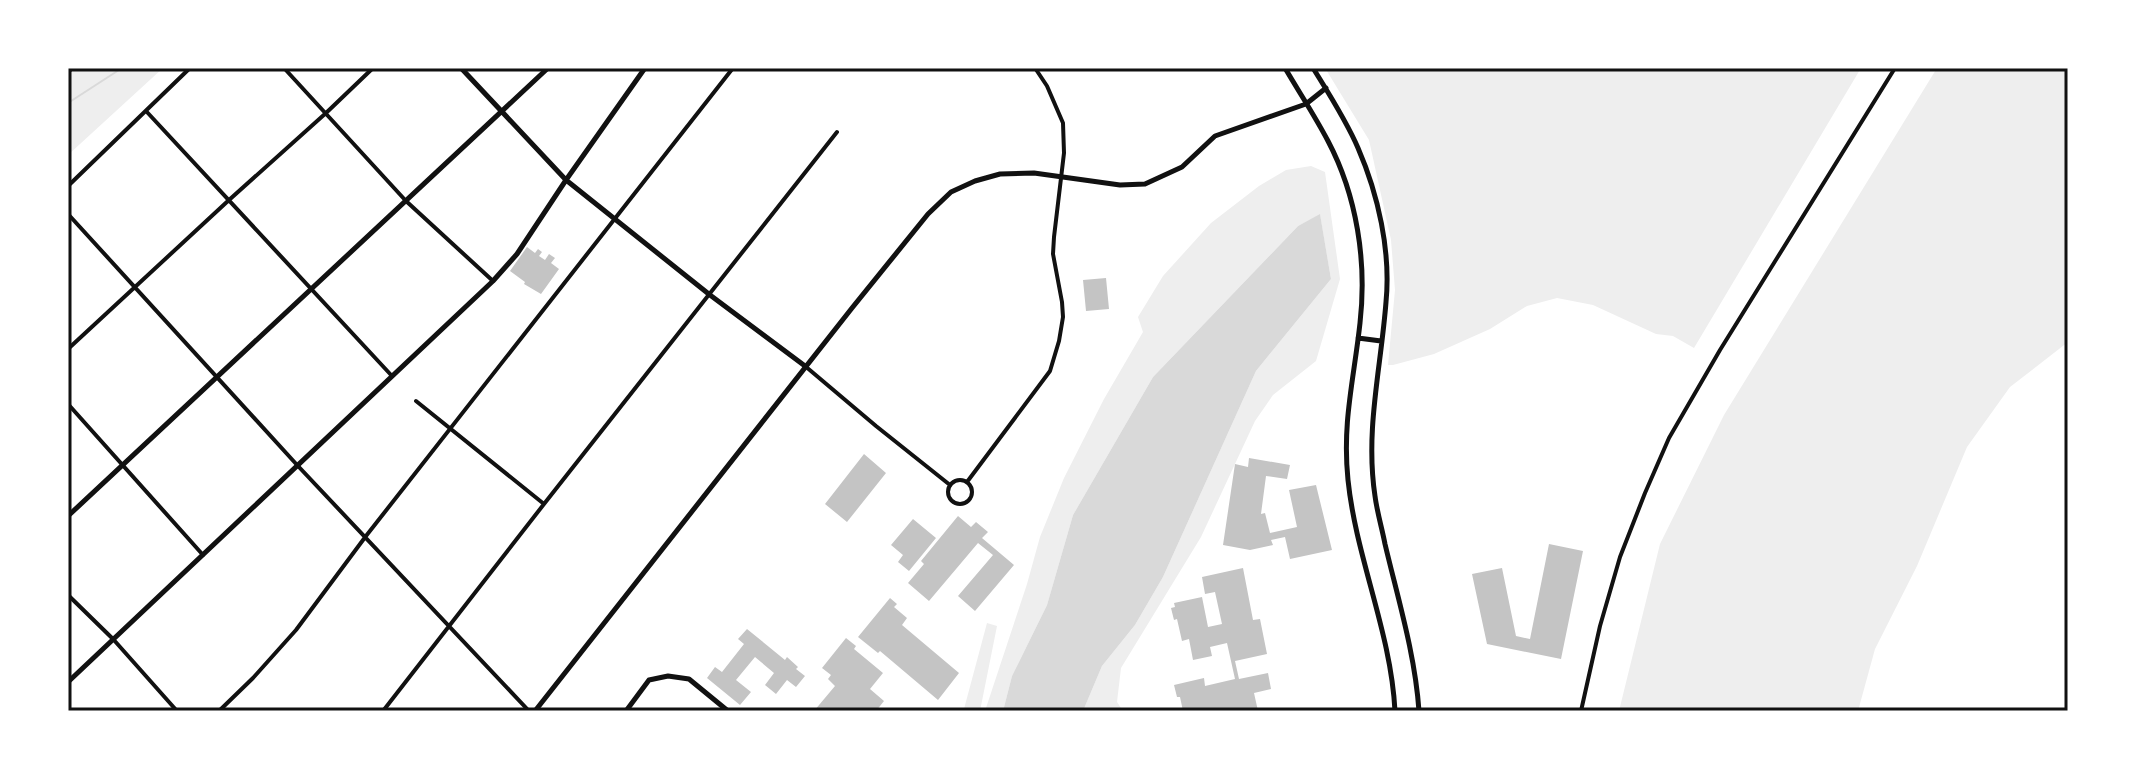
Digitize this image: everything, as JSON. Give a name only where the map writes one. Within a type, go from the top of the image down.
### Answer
[{"type":"main road","points":[[461,68],[566,180],[805,366]]},
{"type":"main road","points":[[68,516],[548,68]]},
{"type":"main road","points":[[68,682],[493,281],[517,254],[645,68]]},
{"type":"main road","points":[[1285,68],[1329,143],[1343,177],[1361,256],[1363,290],[1346,426],[1348,482],[1391,669],[1395,711]]},
{"type":"main road","points":[[1313,68],[1357,146],[1378,209],[1387,300],[1371,444],[1375,497],[1411,654],[1419,711]]},
{"type":"main road","points":[[535,711],[805,366],[928,214],[951,192],[1000,174],[1034,173],[1120,185],[1145,184],[1182,167],[1215,136],[1306,104],[1326,88]]},
{"type":"main road","points":[[1358,338],[1381,341]]},
{"type":"main road","points":[[626,711],[649,680],[668,676],[689,679],[728,711]]},
{"type":"street","points":[[68,186],[190,68]]},
{"type":"street","points":[[284,68],[406,201],[493,281]]},
{"type":"street","points":[[68,349],[373,68]]},
{"type":"street","points":[[219,711],[296,630],[366,536],[733,68]]},
{"type":"street","points":[[967,482],[1050,371],[1063,317],[1053,254],[1064,153],[1063,123],[1047,86],[1035,68]]},
{"type":"street","points":[[1581,711],[1600,626],[1620,557],[1669,438],[1895,68]]},
{"type":"street","points":[[146,111],[392,376]]},
{"type":"street","points":[[383,711],[837,132]]},
{"type":"street","points":[[68,214],[298,466],[529,711]]},
{"type":"street","points":[[805,366],[950,485]]},
{"type":"street","points":[[416,401],[544,504]]},
{"type":"street","points":[[68,404],[203,555]]},
{"type":"street","points":[[958,480],[967,482],[972,492],[970,499],[957,504],[950,499],[950,485],[958,480]]},
{"type":"street","points":[[68,595],[113,639],[177,711]]},
{"type":"shaded area","points":[[68,68],[163,68],[68,155]]},
{"type":"shaded area","points":[[1325,68],[1861,68],[1694,348],[1673,336],[1656,334],[1593,305],[1557,298],[1527,306],[1490,329],[1434,354],[1388,365],[1395,290],[1391,240],[1369,140]]},
{"type":"shaded area","points":[[1937,68],[2068,68],[2068,342],[2010,387],[1967,447],[1917,566],[1875,649],[1858,711],[1619,711],[1660,544],[1724,415]]},
{"type":"shaded area","points":[[1311,166],[1325,172],[1340,279],[1316,361],[1273,395],[1255,421],[1201,537],[1121,668],[1117,702],[1123,711],[1083,711],[1102,666],[1135,625],[1163,577],[1256,371],[1331,279],[1320,215],[1298,226],[1153,377],[1073,515],[1047,605],[1012,676],[1003,711],[985,711],[1040,537],[1064,478],[1104,399],[1143,332],[1138,317],[1163,276],[1211,223],[1259,186],[1286,170]]},
{"type":"shaded area","points":[[1320,214],[1331,279],[1256,371],[1163,577],[1135,625],[1102,666],[1083,711],[1003,711],[1012,676],[1047,605],[1073,515],[1153,377],[1298,226]]},
{"type":"shaded area","points":[[987,623],[997,626],[980,711],[964,709]]},
{"type":"building","points":[[527,247],[535,253],[538,249],[542,252],[539,256],[545,260],[549,254],[555,258],[551,263],[559,269],[541,294],[510,271]]},
{"type":"building","points":[[1106,278],[1109,309],[1086,311],[1083,280]]},
{"type":"building","points":[[864,454],[886,473],[847,522],[825,504]]},
{"type":"building","points":[[1249,458],[1290,465],[1287,479],[1266,476],[1261,514],[1265,513],[1270,533],[1297,527],[1289,490],[1316,485],[1332,550],[1290,559],[1285,537],[1271,540],[1273,545],[1250,550],[1223,545],[1235,464],[1248,467]]},
{"type":"building","points":[[958,516],[971,527],[976,522],[988,532],[982,538],[1014,565],[975,611],[958,596],[993,555],[978,543],[929,601],[908,583],[924,564],[921,561]]},
{"type":"building","points":[[913,519],[936,538],[909,571],[898,562],[903,555],[891,545]]},
{"type":"building","points":[[1549,544],[1583,551],[1561,659],[1487,644],[1472,574],[1502,568],[1516,636],[1530,639]]},
{"type":"building","points":[[1243,568],[1253,620],[1260,619],[1267,654],[1235,661],[1239,679],[1268,673],[1271,689],[1254,693],[1258,711],[1183,711],[1174,685],[1204,678],[1205,686],[1235,679],[1227,643],[1210,647],[1212,656],[1193,660],[1189,639],[1182,641],[1171,608],[1175,607],[1174,603],[1202,597],[1208,627],[1222,624],[1215,592],[1205,594],[1202,577]]},
{"type":"building","points":[[890,598],[897,604],[894,607],[907,618],[902,625],[959,673],[938,700],[880,651],[878,653],[858,637]]},
{"type":"building","points":[[747,629],[785,660],[787,657],[805,676],[796,687],[787,680],[776,694],[765,685],[774,673],[755,657],[736,680],[751,692],[740,705],[707,678],[715,667],[722,672],[744,644],[738,639]]},
{"type":"building","points":[[846,638],[856,646],[854,649],[883,673],[870,689],[884,701],[876,711],[814,711],[835,686],[828,679],[831,675],[822,668]]},
{"type":"waterway","points":[[68,103],[122,68]]}]
